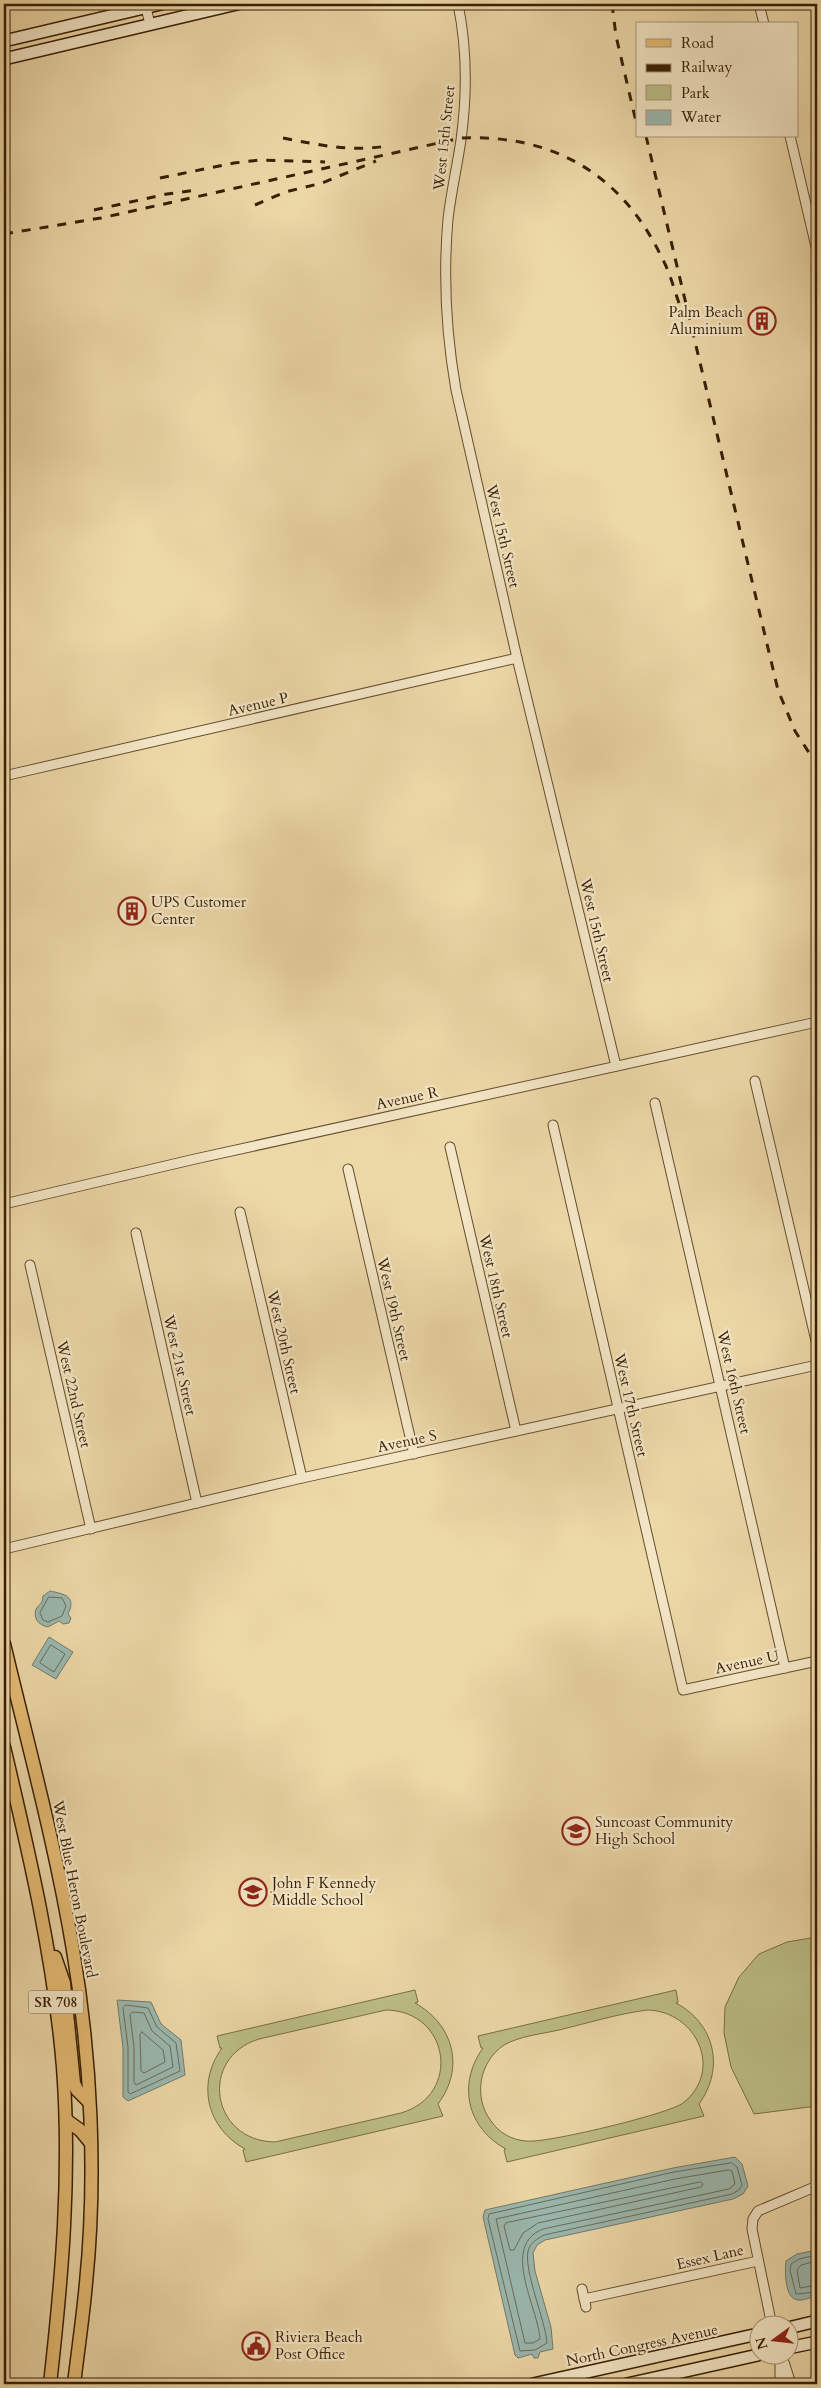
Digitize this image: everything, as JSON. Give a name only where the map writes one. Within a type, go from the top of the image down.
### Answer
[{"type":"main road","name":"West Blue Heron Boulevard","points":[[4,1644],[65,1906],[80,1998],[89,2102],[90,2142],[86,2281],[74,2384]]},
{"type":"main road","name":"SR 708","points":[[4,1747],[48,1954],[58,2014],[66,2120],[65,2233],[50,2384]]},
{"type":"main road","points":[[48,1954],[57,1958],[64,1983],[74,2083],[77,2090],[89,2102]]},
{"type":"main road","points":[[66,2120],[80,2130],[90,2142]]},
{"type":"street","points":[[4,41],[145,5],[161,4]]},
{"type":"street","points":[[4,58],[237,4]]},
{"type":"street","name":"West 15th Street","points":[[458,4],[464,52],[465,98],[461,138],[448,217],[445,262],[449,351],[518,658],[616,1066]]},
{"type":"street","points":[[759,4],[764,22]]},
{"type":"street","points":[[145,5],[150,24]]},
{"type":"street","points":[[790,138],[817,251]]},
{"type":"street","name":"Avenue P","points":[[4,776],[518,658]]},
{"type":"street","name":"Avenue R","points":[[4,1204],[195,1159],[817,1022]]},
{"type":"street","points":[[755,1082],[817,1345]]},
{"type":"street","name":"West 16th Street","points":[[655,1103],[785,1668]]},
{"type":"street","name":"West 17th Street","points":[[553,1125],[683,1690]]},
{"type":"street","name":"West 18th Street","points":[[450,1147],[516,1431]]},
{"type":"street","name":"West 19th Street","points":[[348,1169],[414,1454]]},
{"type":"street","name":"West 20th Street","points":[[240,1212],[302,1478]]},
{"type":"street","name":"West 21st Street","points":[[136,1233],[197,1504]]},
{"type":"street","name":"West 22nd Street","points":[[30,1264],[91,1529]]},
{"type":"street","name":"Avenue S","points":[[4,1549],[302,1478],[817,1365]]},
{"type":"street","name":"Avenue U","points":[[683,1690],[817,1661]]},
{"type":"street","name":"Essex Lane","points":[[582,2289],[585,2303],[758,2261],[752,2229],[755,2214],[774,2202],[817,2186]]},
{"type":"street","points":[[758,2261],[770,2316]]},
{"type":"street","points":[[798,2326],[817,2321]]},
{"type":"street","name":"North Congress Avenue","points":[[532,2384],[748,2336]]},
{"type":"street","points":[[798,2346],[817,2342]]},
{"type":"street","points":[[627,2384],[748,2357]]},
{"type":"street","points":[[780,2384],[781,2366]]},
{"type":"street","points":[[785,2366],[791,2384]]},
{"type":"green space","points":[[817,1937],[817,2106],[754,2114],[731,2067],[724,2033],[725,2007],[739,1977],[759,1954],[787,1942]]},
{"type":"green space","points":[[415,1990],[418,2002],[415,2003],[439,2023],[447,2035],[451,2048],[453,2062],[451,2076],[438,2104],[443,2116],[246,2162],[243,2150],[245,2149],[232,2140],[222,2129],[214,2117],[210,2104],[209,2076],[222,2048],[220,2048],[217,2036]],"holes":[[[386,2010],[408,2014],[424,2024],[435,2038],[440,2055],[440,2073],[433,2089],[420,2103],[401,2113],[275,2142],[253,2138],[237,2128],[226,2114],[220,2097],[220,2080],[227,2063],[240,2049],[259,2039]]]},
{"type":"green space","points":[[676,1990],[678,2002],[676,2003],[700,2023],[712,2048],[712,2076],[699,2104],[704,2116],[507,2162],[504,2150],[506,2149],[482,2129],[470,2104],[470,2076],[483,2048],[481,2048],[478,2036]],"holes":[[[647,2010],[665,2013],[679,2020],[691,2031],[699,2045],[703,2060],[702,2075],[695,2090],[683,2103],[632,2121],[537,2141],[526,2141],[506,2135],[494,2125],[485,2112],[482,2101],[481,2080],[489,2061],[504,2045],[524,2037],[625,2014]]]},
{"type":"water","points":[[50,1591],[64,1595],[70,1600],[68,1614],[71,1618],[69,1623],[63,1624],[59,1621],[48,1627],[41,1625],[37,1621],[36,1609],[42,1602],[43,1596]]},
{"type":"water","points":[[49,1637],[73,1652],[56,1679],[32,1665]]},
{"type":"water","points":[[117,2000],[151,2002],[161,2024],[181,2040],[185,2075],[128,2101],[123,2097],[123,2048]]},
{"type":"water","points":[[735,2157],[742,2164],[748,2186],[743,2194],[733,2199],[545,2240],[537,2245],[533,2253],[535,2271],[551,2327],[553,2349],[540,2352],[538,2358],[534,2358],[532,2354],[518,2358],[515,2355],[483,2217],[485,2210],[673,2168]]},
{"type":"water","points":[[817,2250],[817,2296],[802,2300],[793,2298],[786,2284],[786,2261],[797,2254]]},
{"type":"railway","points":[[612,4],[616,36],[636,122]]},
{"type":"railway","points":[[283,138],[348,148],[387,146]]},
{"type":"railway","points":[[4,234],[101,218],[461,138],[494,139],[526,143],[554,152],[581,165],[605,182],[627,203],[646,229],[665,264],[682,311]]},
{"type":"railway","points":[[646,138],[778,690],[795,731],[817,765]]},
{"type":"railway","points":[[160,178],[234,163],[260,160],[325,162]]},
{"type":"railway","points":[[255,205],[285,192],[322,183],[376,161]]},
{"type":"railway","points":[[94,210],[167,194],[196,190]]},
{"type":"place","name":"Palm Beach Aluminium","points":[[762,321]]},
{"type":"place","name":"UPS Customer Center","points":[[132,911]]},
{"type":"place","name":"Suncoast Community High School","points":[[576,1831]]},
{"type":"place","name":"John F Kennedy Middle School","points":[[253,1892]]},
{"type":"place","name":"Riviera Beach Post Office","points":[[256,2346]]}]
